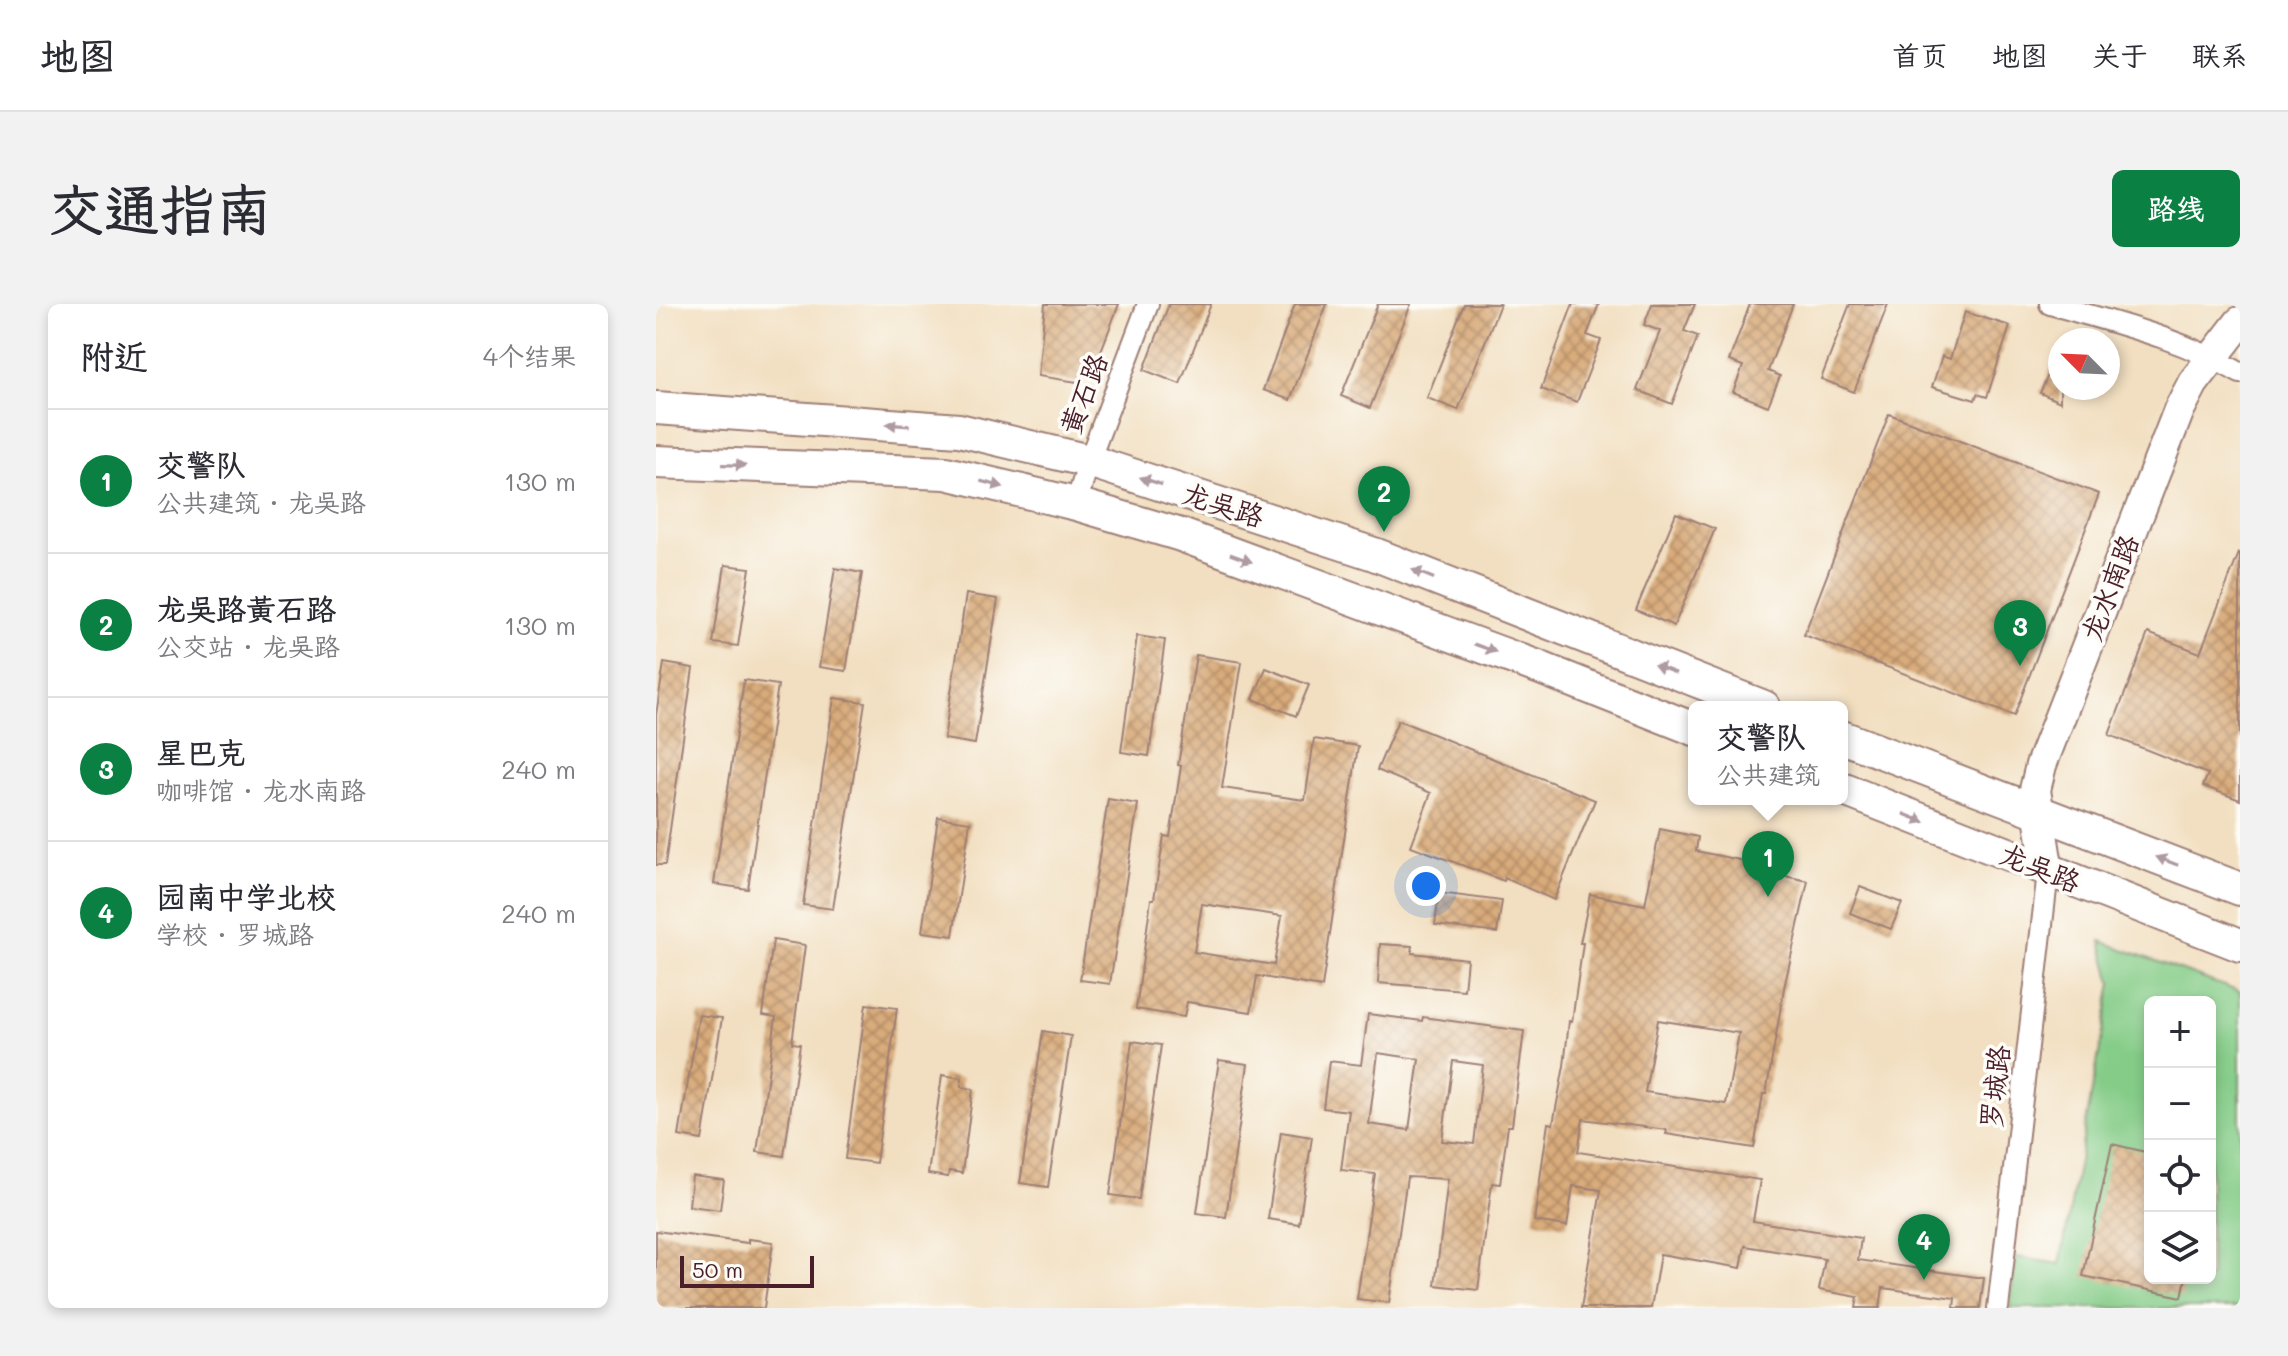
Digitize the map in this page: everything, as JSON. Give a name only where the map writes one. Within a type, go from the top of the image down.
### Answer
[{"type":"main road","name":"龙水南路","points":[[2048,872],[2035,790],[2041,765],[2179,410],[2193,383],[2240,322]]},
{"type":"main road","name":"龙吴路","points":[[656,408],[959,430],[1089,461],[1374,554],[1749,701]]},
{"type":"main road","name":"龙吴路","points":[[656,462],[946,473],[1076,504],[1181,535],[1688,727]]},
{"type":"main road","name":"龙吴路","points":[[1848,739],[2240,889]]},
{"type":"main road","name":"龙吴路","points":[[1848,791],[2240,945]]},
{"type":"street","name":"黄石路","points":[[1076,504],[1148,304]]},
{"type":"street","points":[[2050,304],[2163,337],[2212,356],[2240,373]]},
{"type":"street","name":"罗城路","points":[[1998,1308],[2048,872]]},
{"type":"green space","points":[[2101,941],[2240,992],[2240,1308],[2010,1308],[2016,1257],[2060,1264],[2112,983]]},
{"type":"building","points":[[1045,304],[1119,304],[1096,364],[1090,373],[1077,382],[1038,376]]},
{"type":"building","points":[[1169,304],[1211,304],[1180,384],[1144,370]]},
{"type":"building","points":[[1295,304],[1327,304],[1290,400],[1263,390]]},
{"type":"building","points":[[1378,304],[1411,304],[1370,408],[1341,396]]},
{"type":"building","points":[[1464,304],[1500,304],[1458,410],[1427,398]]},
{"type":"building","points":[[1573,304],[1599,304],[1587,335],[1601,340],[1577,402],[1541,389]]},
{"type":"building","points":[[1652,304],[1695,304],[1684,331],[1698,336],[1672,404],[1637,390],[1660,331],[1644,325]]},
{"type":"building","points":[[1750,304],[1793,304],[1768,371],[1780,376],[1768,406],[1733,392],[1743,366],[1729,361]]},
{"type":"building","points":[[1850,304],[1888,304],[1854,392],[1821,379]]},
{"type":"building","points":[[1965,312],[2010,326],[1987,397],[1977,394],[1975,400],[1932,387],[1942,356],[1950,359]]},
{"type":"building","points":[[2048,375],[2048,397],[2040,393]]},
{"type":"building","points":[[1889,414],[2099,494],[2014,716],[1804,635]]},
{"type":"building","points":[[1676,513],[1715,529],[1674,626],[1636,610]]},
{"type":"building","points":[[2239,553],[2240,800],[2203,786],[2208,774],[2109,735],[2148,633],[2200,653]]},
{"type":"building","points":[[725,565],[750,568],[738,646],[713,643]]},
{"type":"building","points":[[835,568],[862,573],[846,671],[819,667]]},
{"type":"building","points":[[966,594],[998,599],[975,744],[944,739]]},
{"type":"building","points":[[1137,636],[1165,640],[1149,756],[1121,752]]},
{"type":"building","points":[[1196,655],[1242,662],[1222,788],[1305,800],[1314,739],[1358,746],[1322,987],[1257,976],[1251,1012],[1187,1002],[1184,1017],[1136,1009],[1151,899],[1154,899],[1164,836],[1170,837],[1181,766],[1178,765]],"holes":[[[1202,904],[1282,916],[1274,965],[1194,952]]]},
{"type":"building","points":[[664,663],[693,668],[665,865],[656,865],[656,715]]},
{"type":"building","points":[[1266,668],[1309,685],[1296,716],[1253,699]]},
{"type":"building","points":[[744,680],[778,685],[748,889],[714,884]]},
{"type":"building","points":[[834,698],[865,702],[833,909],[803,905]]},
{"type":"building","points":[[1398,720],[1595,800],[1554,900],[1505,878],[1504,881],[1411,846],[1431,793],[1377,770]]},
{"type":"building","points":[[1108,799],[1138,804],[1110,984],[1080,980]]},
{"type":"building","points":[[938,817],[970,822],[953,936],[922,932]]},
{"type":"building","points":[[1660,829],[1698,837],[1696,851],[1754,863],[1752,869],[1808,881],[1754,1148],[1666,1134],[1667,1130],[1583,1119],[1578,1152],[1760,1180],[1753,1221],[1861,1238],[1858,1260],[1984,1278],[1980,1308],[1954,1308],[1955,1298],[1883,1288],[1880,1308],[1856,1308],[1858,1297],[1819,1290],[1825,1259],[1745,1246],[1741,1268],[1660,1254],[1651,1308],[1581,1308],[1601,1190],[1573,1186],[1567,1226],[1534,1221],[1548,1123],[1553,1124],[1564,1066],[1583,943],[1580,943],[1590,894],[1645,905]],"holes":[[[1658,1020],[1739,1033],[1726,1104],[1645,1092]]]},
{"type":"building","points":[[1860,887],[1902,903],[1891,929],[1850,913]]},
{"type":"building","points":[[1439,893],[1502,901],[1497,933],[1435,925]]},
{"type":"building","points":[[773,940],[805,945],[792,1043],[800,1044],[784,1156],[757,1152],[776,1017],[763,1015]]},
{"type":"building","points":[[1380,944],[1412,946],[1412,953],[1467,959],[1464,990],[1378,983]]},
{"type":"building","points":[[866,1004],[897,1008],[876,1163],[845,1159]]},
{"type":"building","points":[[1368,1014],[1422,1021],[1423,1017],[1524,1031],[1512,1126],[1508,1126],[1500,1184],[1492,1183],[1478,1290],[1435,1285],[1448,1179],[1407,1177],[1389,1303],[1357,1299],[1375,1174],[1341,1170],[1349,1111],[1323,1108],[1329,1061],[1361,1065]],"holes":[[[1378,1053],[1419,1059],[1409,1130],[1369,1124]],[[1453,1061],[1483,1065],[1474,1144],[1442,1141]]]},
{"type":"building","points":[[699,1015],[722,1018],[702,1140],[679,1136]]},
{"type":"building","points":[[1043,1031],[1071,1036],[1048,1187],[1020,1183]]},
{"type":"building","points":[[1132,1041],[1161,1045],[1139,1199],[1110,1195]]},
{"type":"building","points":[[1219,1060],[1248,1064],[1226,1217],[1197,1213]]},
{"type":"building","points":[[942,1075],[962,1078],[961,1087],[973,1089],[962,1173],[949,1171],[948,1177],[928,1174]]},
{"type":"building","points":[[1281,1132],[1312,1137],[1299,1224],[1268,1219]]},
{"type":"building","points":[[2112,1144],[2144,1152],[2144,1284],[2185,1284],[2182,1297],[2083,1276]]},
{"type":"building","points":[[692,1176],[724,1180],[720,1210],[689,1206]]},
{"type":"building","points":[[656,1231],[748,1243],[748,1239],[773,1242],[764,1308],[656,1308]]},
{"type":"place","name":"龙吴路黄石路","points":[[1384,532]]},
{"type":"place","name":"星巴克","points":[[2020,666]]},
{"type":"place","name":"交警队","points":[[1768,897]]},
{"type":"place","name":"园南中学北校","points":[[1924,1280]]}]
